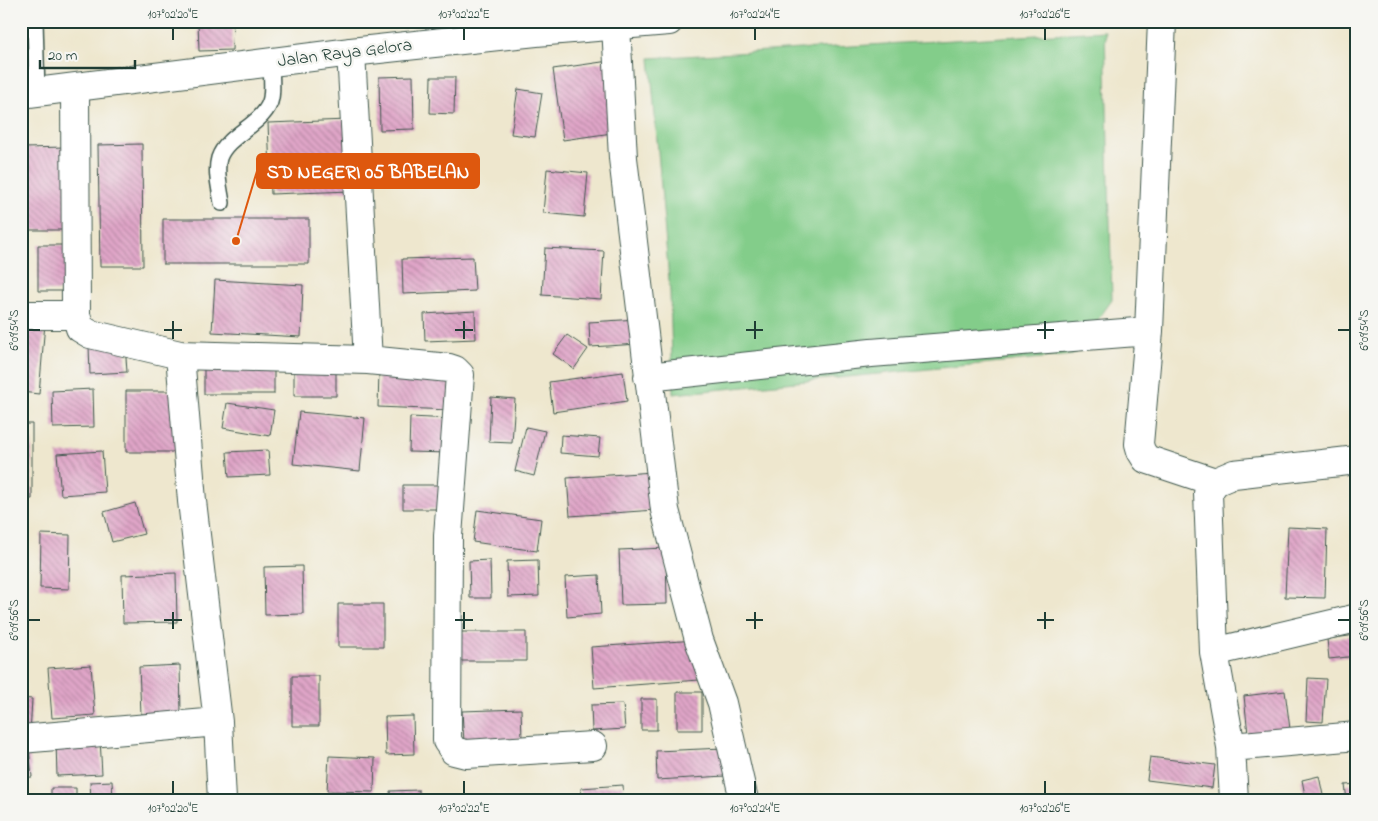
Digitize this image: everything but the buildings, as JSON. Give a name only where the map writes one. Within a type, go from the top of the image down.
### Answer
[{"type":"street","name":"Jalan Raya Gelora","points":[[29,94],[536,27],[616,25],[670,21]]},
{"type":"street","points":[[1162,21],[1149,331],[1139,437],[1141,451],[1146,459],[1215,482]]},
{"type":"street","points":[[616,25],[623,158],[665,510],[699,640],[722,703],[744,800]]},
{"type":"street","points":[[351,52],[368,360]]},
{"type":"street","points":[[75,88],[76,315],[80,328],[90,334],[180,355],[368,360],[455,370],[460,375],[448,536],[447,741],[454,752],[466,754],[593,746]]},
{"type":"street","points":[[21,315],[76,315]]},
{"type":"street","points":[[648,377],[871,354],[1149,331]]},
{"type":"street","points":[[180,355],[192,502],[218,722],[222,800]]},
{"type":"street","points":[[1234,800],[1231,747],[1214,652],[1207,507],[1208,493],[1215,482],[1234,474],[1357,460]]},
{"type":"street","points":[[1214,652],[1357,618]]},
{"type":"street","points":[[21,739],[218,722]]},
{"type":"street","points":[[1231,747],[1357,736]]},
{"type":"lane","points":[[29,94],[35,21]]},
{"type":"lane","points":[[222,203],[218,172],[220,156],[232,140],[263,114],[272,99],[272,63]]},
{"type":"green space","points":[[1105,31],[1112,300],[1073,355],[673,394],[670,292],[650,58]]},
{"type":"place","name":"SD NEGERI 05 BABELAN","points":[[236,241]]}]
